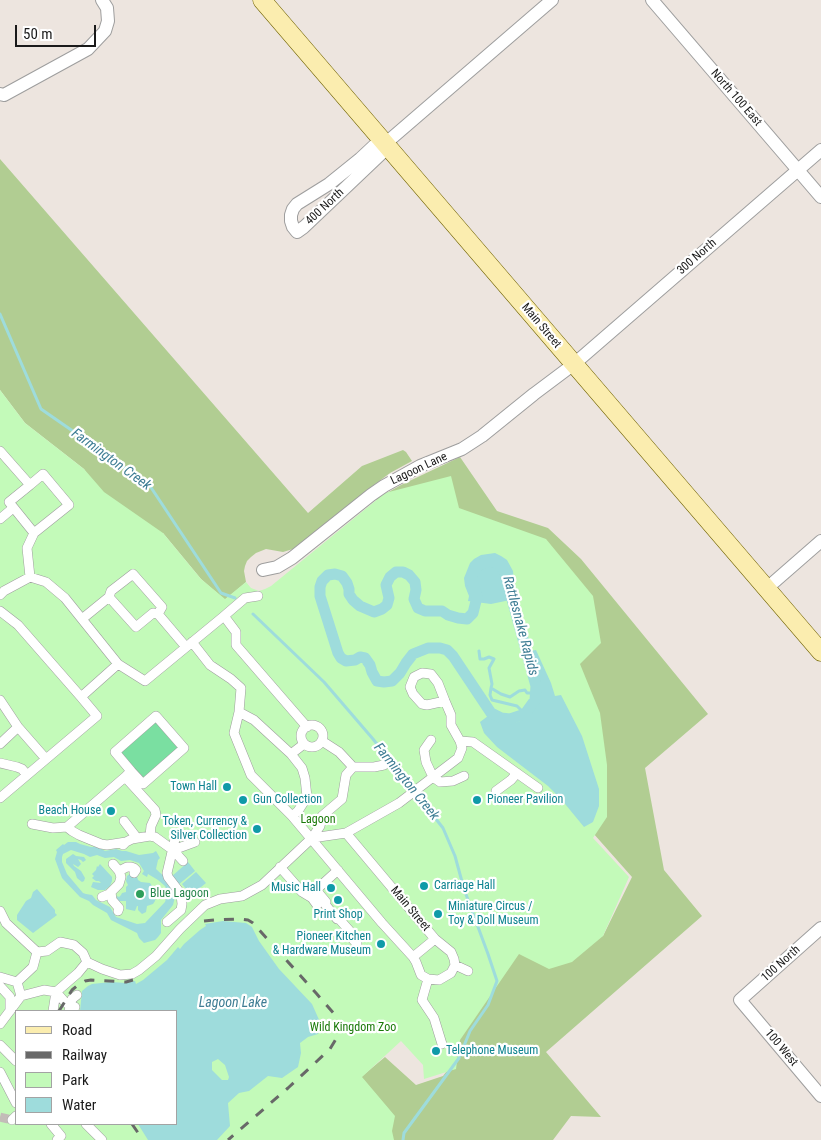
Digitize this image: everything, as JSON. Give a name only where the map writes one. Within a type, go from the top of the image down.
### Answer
[{"type":"main road","name":"Main Street","points":[[262,0],[821,652]]},
{"type":"street","points":[[0,94],[4,95],[88,48],[105,31],[108,21],[107,8],[102,0]]},
{"type":"street","name":"400 North","points":[[352,173],[328,184],[297,204],[293,209],[291,221],[297,232],[304,227],[352,173],[376,144],[386,144],[552,0]]},
{"type":"street","name":"North 100 East","points":[[652,0],[821,197]]},
{"type":"street","name":"300 North","points":[[574,364],[821,150]]},
{"type":"street","name":"Lagoon Lane","points":[[263,570],[277,566],[292,558],[384,486],[420,466],[451,454],[477,440],[574,364]]},
{"type":"street","points":[[0,450],[30,485]]},
{"type":"street","points":[[30,577],[27,548],[34,533],[69,505],[43,474],[9,502],[34,533]]},
{"type":"street","points":[[0,519],[13,508]]},
{"type":"street","points":[[766,589],[821,541]]},
{"type":"street","points":[[82,618],[109,597],[111,591],[133,574],[162,607],[158,614]]},
{"type":"street","points":[[0,595],[30,577],[46,582],[65,598],[118,664],[145,681],[245,598],[258,596]]},
{"type":"street","points":[[109,597],[136,627],[153,613],[158,614],[210,665],[241,688],[239,712],[234,732],[251,775],[312,838],[382,923],[413,957],[421,975],[428,979],[439,980],[446,977],[455,965],[451,952],[435,939]]},
{"type":"street","points":[[0,611],[18,625],[97,716],[8,794]]},
{"type":"street","points":[[224,616],[236,632],[236,645],[307,727]]},
{"type":"street","points":[[81,697],[118,664]]},
{"type":"street","points":[[0,700],[18,727],[46,759]]},
{"type":"street","points":[[312,838],[346,833],[399,803],[458,758],[462,748],[451,725],[451,714],[445,701]]},
{"type":"street","points":[[239,712],[254,720],[302,768],[307,797],[298,811],[292,816]]},
{"type":"street","points":[[128,774],[142,784],[184,748],[156,716],[115,752],[128,774],[155,810],[156,814],[151,826],[150,836]]},
{"type":"street","points":[[314,725],[320,728],[323,734],[320,744],[314,747],[304,744],[302,734],[307,727],[314,725]]},
{"type":"street","points":[[0,744],[18,727]]},
{"type":"street","points":[[431,740],[424,750],[424,756],[433,777],[440,782],[453,781],[464,776]]},
{"type":"street","points":[[322,741],[339,752],[353,767],[384,765]]},
{"type":"street","points":[[460,741],[474,742],[538,788]]},
{"type":"street","points":[[290,754],[304,744]]},
{"type":"street","points":[[0,763],[22,769],[28,775]]},
{"type":"street","points":[[0,911],[6,923],[37,952],[47,951],[60,942],[74,945],[83,953],[87,962],[120,975],[132,974],[156,956],[205,905],[250,892],[262,885],[312,838],[320,826],[322,816],[342,799],[346,775],[353,767]]},
{"type":"street","points":[[496,791],[512,780],[517,773]]},
{"type":"street","points":[[32,824],[53,828],[67,827],[128,774]]},
{"type":"street","points":[[124,822],[138,838]]},
{"type":"street","points":[[67,827],[79,835],[107,845],[124,844],[138,838],[155,837],[184,861]]},
{"type":"street","name":"Main Street","points":[[346,833],[435,939],[413,957]]},
{"type":"street","points":[[170,921],[184,908],[181,894],[167,873],[176,835]]},
{"type":"street","points":[[173,850],[195,842]]},
{"type":"street","points":[[102,897],[109,894],[119,884],[121,877],[116,868],[131,867],[136,870],[134,873]]},
{"type":"street","points":[[280,867],[302,892],[312,898],[317,905]]},
{"type":"street","points":[[338,870],[316,890],[337,919],[349,930],[350,936],[357,944]]},
{"type":"street","points":[[111,892],[112,900],[119,908],[118,911]]},
{"type":"street","name":"100 North","points":[[740,1000],[821,928]]},
{"type":"street","points":[[17,982],[33,967],[37,952]]},
{"type":"street","points":[[52,1010],[56,992],[78,974],[87,962]]},
{"type":"street","points":[[455,965],[468,971]]},
{"type":"street","points":[[0,977],[17,982]]},
{"type":"street","points":[[428,979],[422,1000],[434,1018],[442,1044]]},
{"type":"street","points":[[17,982],[21,996]]},
{"type":"street","points":[[0,986],[10,997],[10,1011]]},
{"type":"street","points":[[0,1024],[21,996],[44,990],[56,992],[71,1008]]},
{"type":"street","points":[[71,1008],[72,999],[77,995]]},
{"type":"street","name":"100 West","points":[[740,1000],[821,1096]]},
{"type":"street","points":[[1,1048],[15,1060]]},
{"type":"street","points":[[0,1072],[15,1102]]},
{"type":"street","points":[[52,1125],[59,1138]]},
{"type":"street","points":[[59,1138],[61,1125]]},
{"type":"street","points":[[89,1126],[91,1140]]},
{"type":"street","points":[[89,1126],[102,1140]]},
{"type":"green space","points":[[0,159],[308,513],[362,466],[403,450],[412,461],[390,473],[293,549],[283,552],[266,549],[256,553],[247,561],[245,566],[246,582],[225,600],[201,579],[163,533],[135,556],[84,469],[25,423],[0,390]]},
{"type":"green space","name":"Lagoon","points":[[0,390],[25,423],[84,469],[104,492],[163,533],[201,579],[225,599],[246,582],[251,588],[259,591],[271,586],[385,493],[451,476],[459,508],[546,539],[593,596],[601,643],[580,664],[600,713],[607,765],[607,817],[593,838],[629,877],[603,936],[572,962],[549,969],[519,954],[460,1040],[456,1069],[424,1079],[423,1065],[401,1041],[362,1077],[395,1116],[392,1131],[394,1140],[0,1140]]},
{"type":"green space","points":[[460,457],[497,511],[548,528],[581,559],[708,714],[645,768],[664,870],[702,916],[546,1052],[601,1117],[571,1116],[553,1140],[387,1140],[394,1116],[361,1077],[385,1057],[416,1085],[443,1076],[453,1063],[468,964],[603,936],[632,877],[593,833],[376,499]]},
{"type":"green space","points":[[156,719],[180,748],[142,780],[118,752]]},
{"type":"water","points":[[495,553],[507,560],[513,571],[514,583],[511,584],[515,599],[491,604],[468,601],[469,596],[464,578],[470,563],[481,555]]},
{"type":"water","points":[[536,650],[555,696],[561,695],[582,736],[599,789],[599,806],[593,822],[584,827],[548,786],[497,747],[484,733],[480,722],[488,716],[508,723],[518,722],[528,717],[536,707],[540,696],[539,684],[530,651]]},
{"type":"water","points":[[68,842],[76,842],[91,847],[98,847],[105,851],[116,849],[139,855],[156,851],[160,858],[156,869],[169,881],[175,890],[175,897],[173,905],[161,920],[161,933],[155,940],[144,943],[137,933],[111,920],[107,913],[80,897],[62,878],[55,859],[56,850]],"holes":[[[71,850],[90,857],[97,855],[105,858],[114,857],[121,861],[130,860],[139,863],[144,871],[142,874],[147,877],[148,874],[165,886],[168,892],[165,902],[145,923],[137,924],[116,917],[110,907],[96,900],[92,895],[83,893],[67,874],[62,862],[63,854]]]},
{"type":"water","points":[[73,854],[84,857],[86,860],[83,862],[78,859],[81,864],[78,867],[73,864],[81,871],[85,878],[82,882],[66,863],[66,859]]},
{"type":"water","points":[[188,862],[195,871],[178,885],[171,877]]},
{"type":"water","points":[[100,864],[112,877],[110,886],[105,890],[91,887],[93,882],[101,883],[92,878],[94,876],[92,874]]},
{"type":"water","points":[[196,872],[206,883],[191,895],[182,884]]},
{"type":"water","name":"Blue Lagoon","points":[[131,873],[136,873],[138,880],[141,882],[150,883],[159,889],[153,904],[147,906],[146,912],[142,914],[138,910],[138,906],[135,911],[126,909],[126,901],[116,901],[117,896],[119,897],[122,893],[126,892],[128,885],[126,881],[127,876]]},
{"type":"water","points":[[37,889],[57,915],[33,933],[17,920],[17,915]]},
{"type":"water","name":"Lagoon Lake","points":[[223,921],[246,923],[252,927],[259,941],[279,969],[312,1004],[320,1022],[318,1034],[308,1037],[300,1043],[301,1053],[298,1067],[282,1078],[268,1076],[249,1091],[239,1093],[228,1103],[230,1126],[217,1140],[148,1140],[139,1125],[178,1125],[178,1010],[80,1010],[82,991],[92,984],[135,981],[136,984],[167,960],[178,947],[180,949],[206,926],[205,924]],"holes":[[[218,1059],[225,1065],[229,1077],[228,1080],[222,1080],[212,1070],[212,1062]]]},
{"type":"waterway","name":"Farmington Creek","points":[[0,314],[41,409],[150,486],[221,593],[235,598]]},
{"type":"waterway","name":"Rattlesnake Rapids","points":[[489,561],[500,565],[504,570],[536,686],[535,700],[525,714],[510,719],[501,718],[491,713],[447,650],[428,648],[413,654],[392,681],[384,682],[377,681],[365,658],[360,657],[355,660],[346,661],[341,658],[320,596],[322,581],[328,575],[342,576],[347,583],[349,594],[353,600],[360,606],[374,612],[387,605],[389,598],[386,585],[390,577],[396,572],[403,572],[409,575],[415,582],[414,599],[418,608],[425,611],[442,611],[448,615],[467,619],[473,613],[477,597],[472,576],[479,565],[489,561]]},
{"type":"waterway","name":"Farmington Creek","points":[[253,614],[324,682],[373,739],[443,828],[455,856],[464,889],[497,981],[488,1005],[470,1031],[459,1058],[404,1133],[403,1140]]},
{"type":"waterway","points":[[479,651],[480,659],[489,657],[494,659],[489,668],[491,688],[510,697],[519,691],[525,690],[527,693],[532,693]]},
{"type":"waterway","points":[[491,688],[490,695],[492,700],[517,706],[528,717]]},
{"type":"tunnel","points":[[0,1117],[12,1120]]},
{"type":"railway","points":[[204,921],[240,919],[253,923],[336,1016],[339,1027],[336,1039],[330,1049],[228,1140]]},
{"type":"railway","points":[[60,1010],[72,990],[85,981],[126,982],[133,980]]},
{"type":"railway","points":[[133,1125],[143,1140]]},
{"type":"place","name":"Town Hall","points":[[227,787]]},
{"type":"place","name":"Gun Collection","points":[[243,800]]},
{"type":"place","name":"Pioneer Pavilion","points":[[477,800]]},
{"type":"place","name":"Beach House","points":[[111,811]]},
{"type":"place","name":"Token, Currency & Silver Collection","points":[[257,829]]},
{"type":"place","name":"Carriage Hall","points":[[424,886]]},
{"type":"place","name":"Music Hall","points":[[331,888]]},
{"type":"place","name":"Blue Lagoon","points":[[140,894]]},
{"type":"place","name":"Print Shop","points":[[338,900]]},
{"type":"place","name":"Miniature Circus / Toy & Doll Museum","points":[[438,914]]},
{"type":"place","name":"Pioneer Kitchen & Hardware Museum","points":[[381,944]]},
{"type":"place","name":"Telephone Museum","points":[[436,1051]]},
{"type":"park label","name":"Wild Kingdom Zoo","points":[[353,1028]]}]
